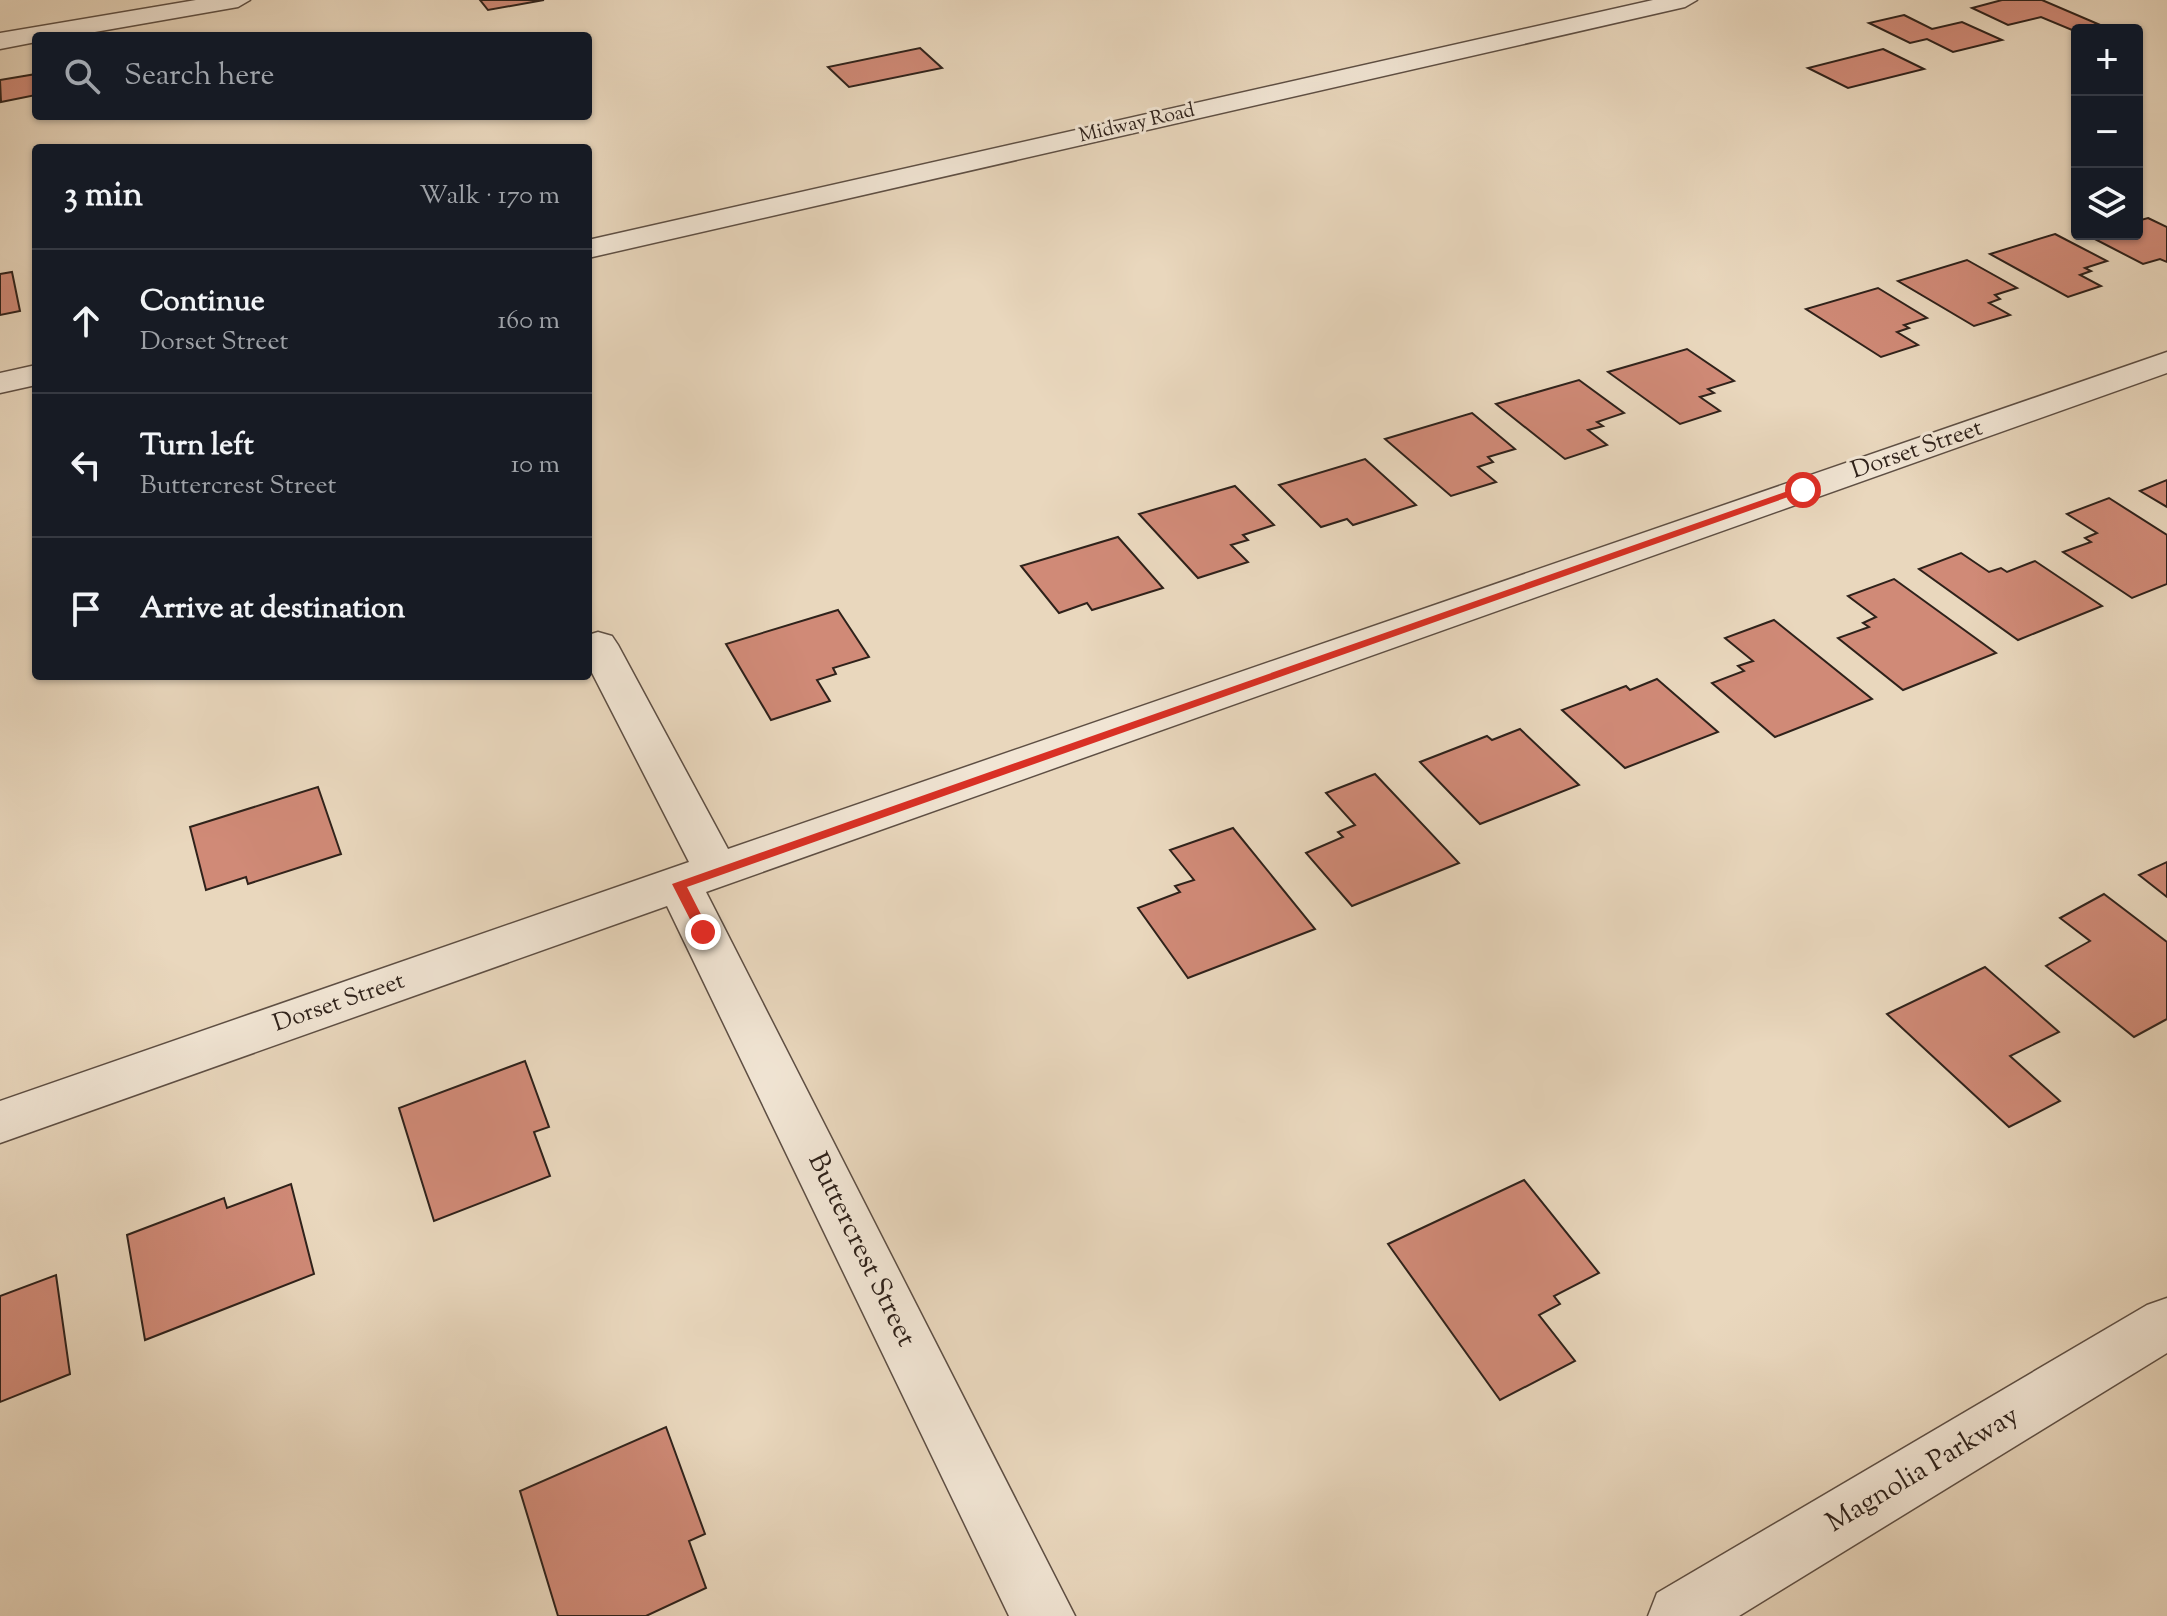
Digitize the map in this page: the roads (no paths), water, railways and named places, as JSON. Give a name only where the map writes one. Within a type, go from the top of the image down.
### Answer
[{"type":"street","points":[[52,32],[238,0]]},
{"type":"street","name":"Midway Road","points":[[592,248],[1685,0]]},
{"type":"street","points":[[0,41],[32,35]]},
{"type":"street","name":"Dorset Street","points":[[0,1122],[2167,362]]},
{"type":"street","points":[[0,383],[32,376]]},
{"type":"street","name":"Buttercrest Street","points":[[598,645],[698,877],[1043,1616]]},
{"type":"street","name":"Magnolia Parkway","points":[[1680,1616],[2167,1323]]}]
